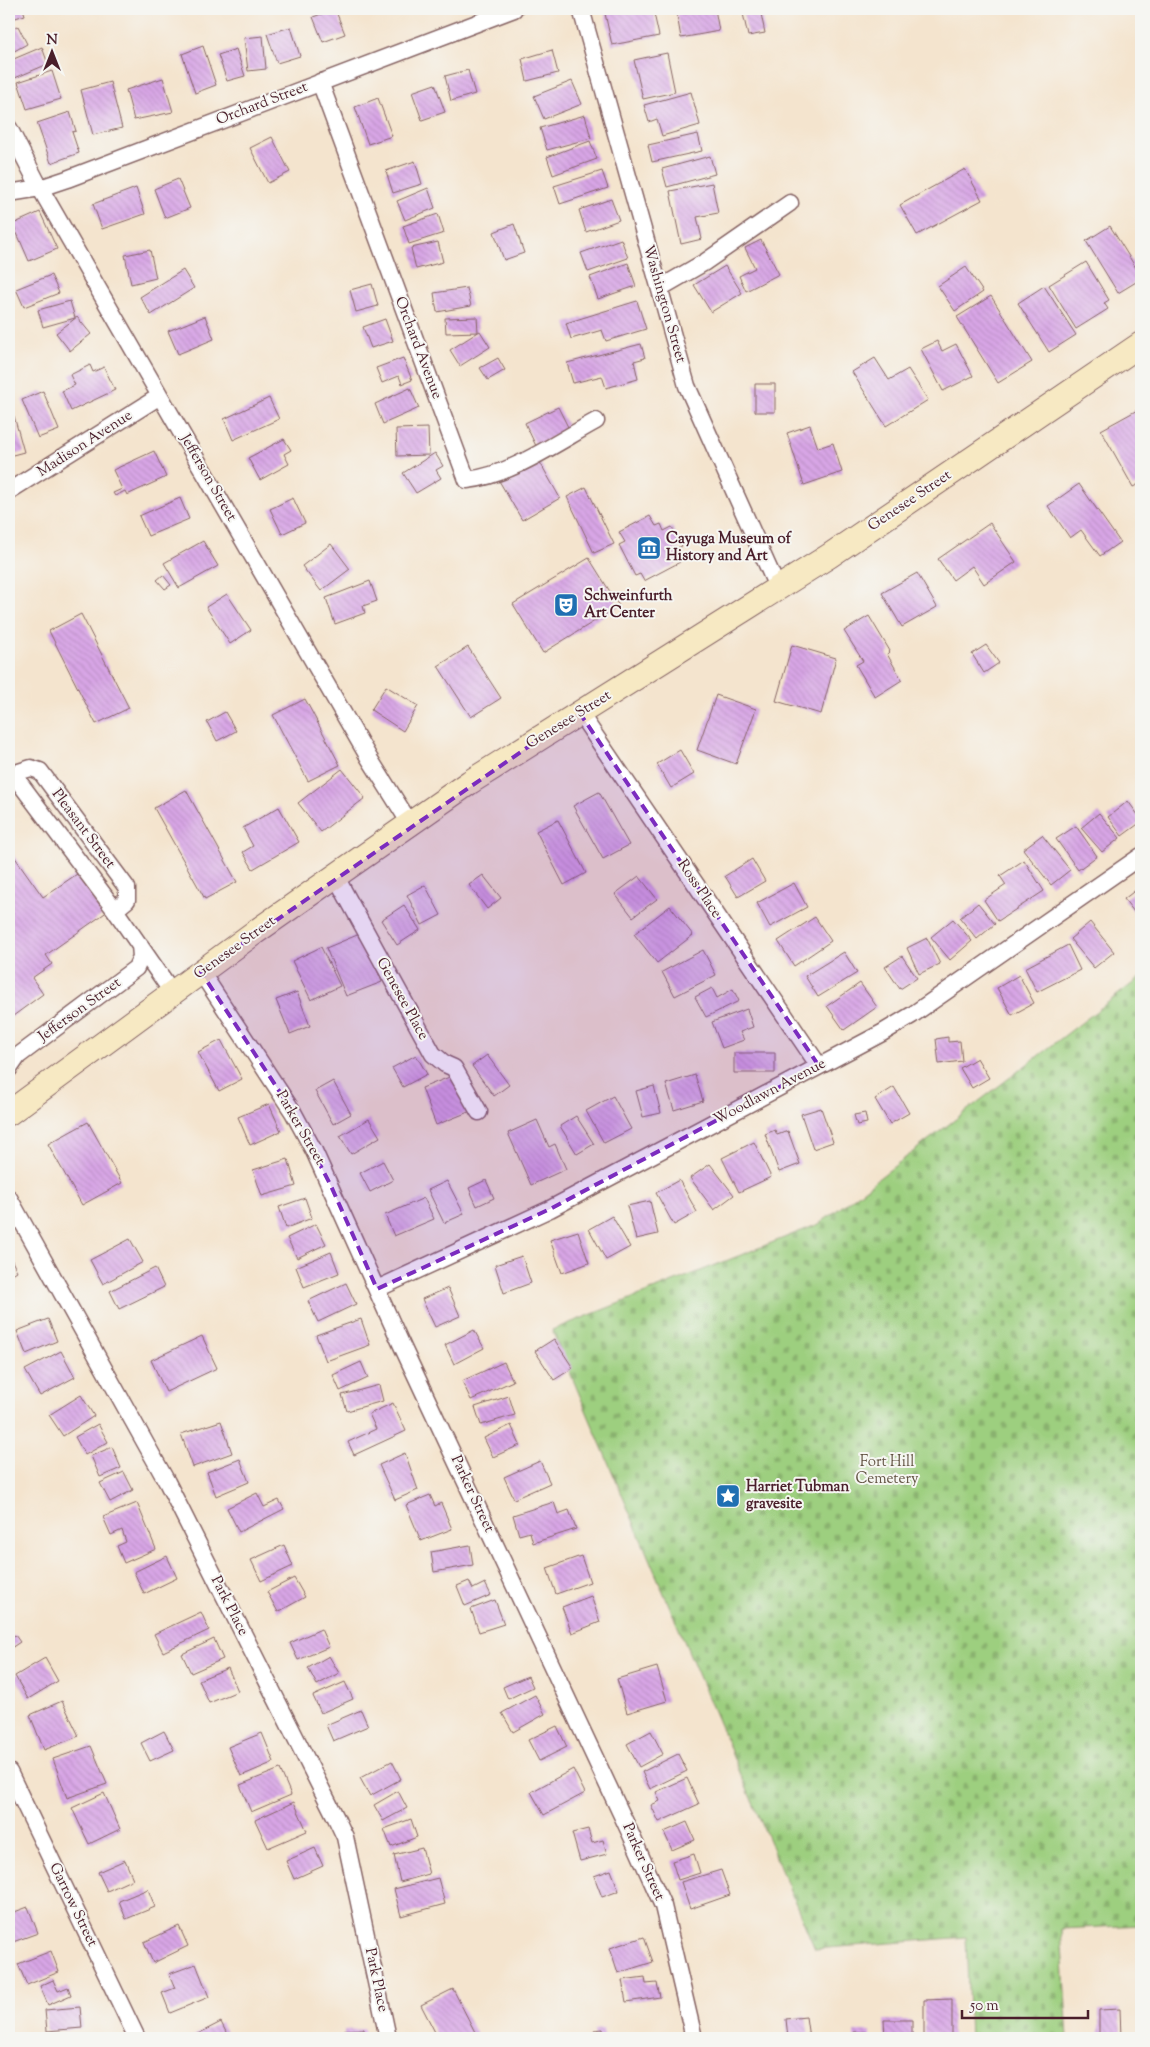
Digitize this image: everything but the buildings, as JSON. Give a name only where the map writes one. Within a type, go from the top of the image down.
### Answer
[{"type":"main road","name":"Genesee Street","points":[[9,1113],[172,992],[470,782],[778,589],[1141,344]]},
{"type":"street","name":"Orchard Street","points":[[9,193],[40,188],[514,9]]},
{"type":"street","name":"Washington Street","points":[[581,9],[687,386],[778,589]]},
{"type":"street","name":"Orchard Avenue","points":[[320,82],[467,480],[484,478],[531,456],[596,421]]},
{"type":"street","name":"Jefferson Street","points":[[9,128],[40,188],[369,758],[411,824]]},
{"type":"street","points":[[660,288],[705,262],[790,203]]},
{"type":"street","name":"Madison Avenue","points":[[9,492],[160,396]]},
{"type":"street","name":"Ross Place","points":[[580,712],[819,1066]]},
{"type":"street","name":"Pleasant Street","points":[[115,910],[127,900],[127,888],[46,779],[36,768],[11,774],[115,910],[172,992]]},
{"type":"street","name":"Woodlawn Avenue","points":[[377,1289],[550,1209],[912,1015],[1141,856]]},
{"type":"street","name":"Genesee Place","points":[[336,877],[433,1054],[444,1064],[454,1068],[479,1112]]},
{"type":"street","name":"Jefferson Street","points":[[9,1069],[18,1056],[136,968],[141,957],[140,945]]},
{"type":"street","name":"Parker Street","points":[[201,972],[293,1112],[314,1151],[663,1906],[694,2038]]},
{"type":"street","name":"Park Place","points":[[9,1198],[167,1482],[345,1837],[388,2038]]},
{"type":"street","name":"Garrow Street","points":[[9,1772],[137,2038]]},
{"type":"highlighted area","points":[[579,712],[819,1066],[550,1209],[377,1289],[331,1186],[293,1112],[201,972]]},
{"type":"green space","name":"Fort Hill Cemetery","points":[[1141,977],[1141,1925],[1061,1929],[1068,2038],[970,2038],[966,1937],[815,1949],[552,1330],[819,1224]]},
{"type":"place","name":"Cayuga Museum of History and Art","points":[[649,548]]},
{"type":"place","name":"Schweinfurth Art Center","points":[[566,605]]},
{"type":"place","name":"Harriet Tubman gravesite","points":[[728,1496]]}]
